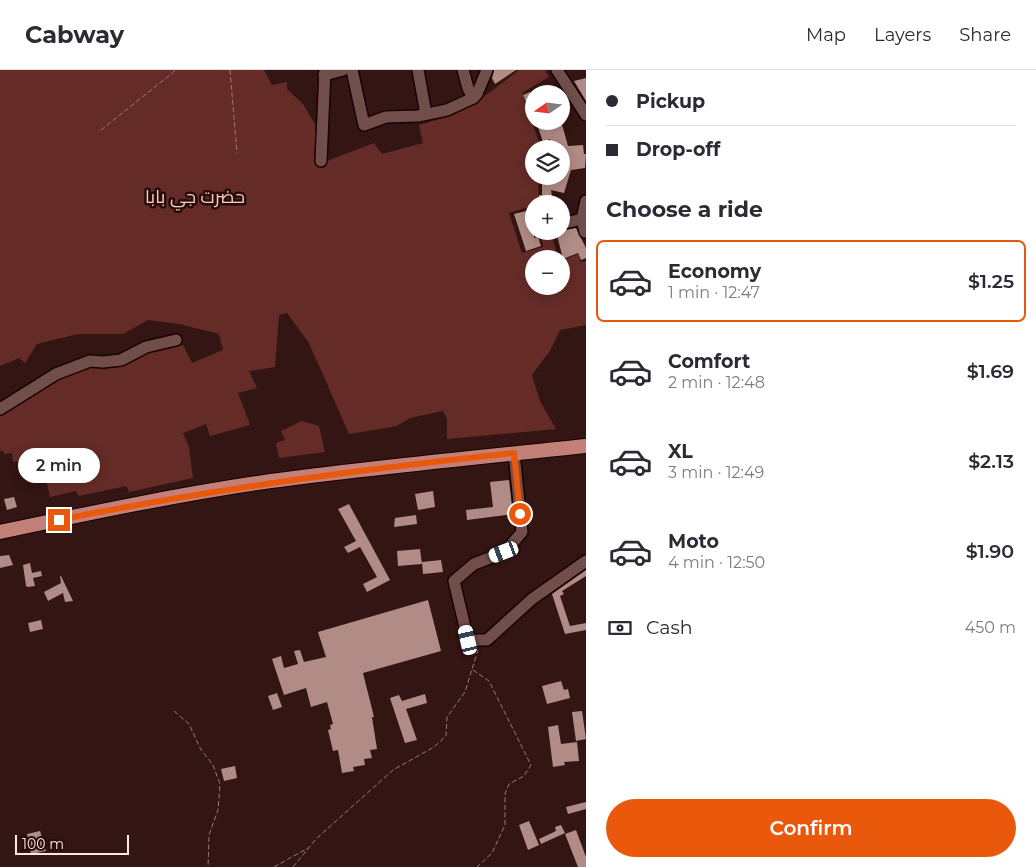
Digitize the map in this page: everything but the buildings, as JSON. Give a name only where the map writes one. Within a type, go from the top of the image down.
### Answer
[{"type":"main road","points":[[0,532],[146,502],[514,457],[586,446]]},
{"type":"main road","points":[[514,457],[586,454]]},
{"type":"main road","points":[[0,539],[267,486]]},
{"type":"street","points":[[321,161],[325,72],[342,70]]},
{"type":"street","points":[[352,70],[364,125],[386,117],[426,114],[447,110],[478,94],[487,70]]},
{"type":"street","points":[[418,70],[426,114]]},
{"type":"street","points":[[462,70],[473,98]]},
{"type":"street","points":[[557,70],[586,115]]},
{"type":"street","points":[[585,232],[582,219],[586,201]]},
{"type":"street","points":[[570,222],[582,219]]},
{"type":"street","points":[[0,409],[56,374],[90,361],[121,360],[146,347],[176,340]]},
{"type":"street","points":[[514,457],[522,532],[504,552],[474,564],[454,582],[468,640],[487,640],[532,599],[586,561]]},
{"type":"path","points":[[101,130],[176,70]]},
{"type":"path","points":[[230,70],[237,153]]},
{"type":"path","points":[[293,867],[310,847],[393,770],[434,746],[446,736],[447,716],[465,692],[479,648],[487,640]]},
{"type":"path","points":[[472,669],[489,681],[531,765],[524,776],[509,784],[505,794],[505,825],[492,853],[477,867]]},
{"type":"path","points":[[174,711],[189,724],[200,748],[213,765],[220,784],[218,810],[209,836],[208,867]]},
{"type":"path","points":[[274,867],[310,847]]},
{"type":"green space","name":"حضرت جي بابا","points":[[0,70],[264,70],[272,85],[287,82],[287,89],[303,104],[316,126],[319,164],[374,143],[382,154],[423,143],[419,125],[454,115],[489,93],[519,70],[545,70],[549,77],[536,85],[525,85],[525,91],[522,93],[525,102],[525,130],[535,130],[538,140],[525,140],[525,185],[538,185],[539,195],[525,195],[525,208],[509,213],[522,253],[525,252],[525,295],[570,295],[570,257],[578,254],[580,262],[586,261],[586,325],[560,330],[550,351],[532,375],[540,401],[556,429],[447,439],[447,419],[443,411],[410,418],[397,426],[349,434],[309,343],[287,313],[279,315],[275,367],[249,371],[257,388],[238,393],[250,425],[210,436],[206,424],[183,433],[189,447],[193,478],[129,492],[126,486],[79,496],[76,491],[50,497],[41,458],[13,462],[12,453],[4,454],[3,451],[0,451],[0,415],[4,410],[57,379],[92,366],[121,364],[147,352],[183,345],[192,363],[223,350],[219,334],[179,324],[148,320],[123,334],[78,334],[37,344],[25,363],[19,358],[0,366]]},
{"type":"green space","name":"حضرت جي بابا","points":[[542,240],[553,240],[556,250],[532,250],[543,247]]},
{"type":"green space","points":[[302,421],[319,426],[325,452],[279,458],[276,443],[285,440],[281,431]]},
{"type":"route","points":[[59,520],[146,502],[270,482],[514,453],[520,514]]}]
